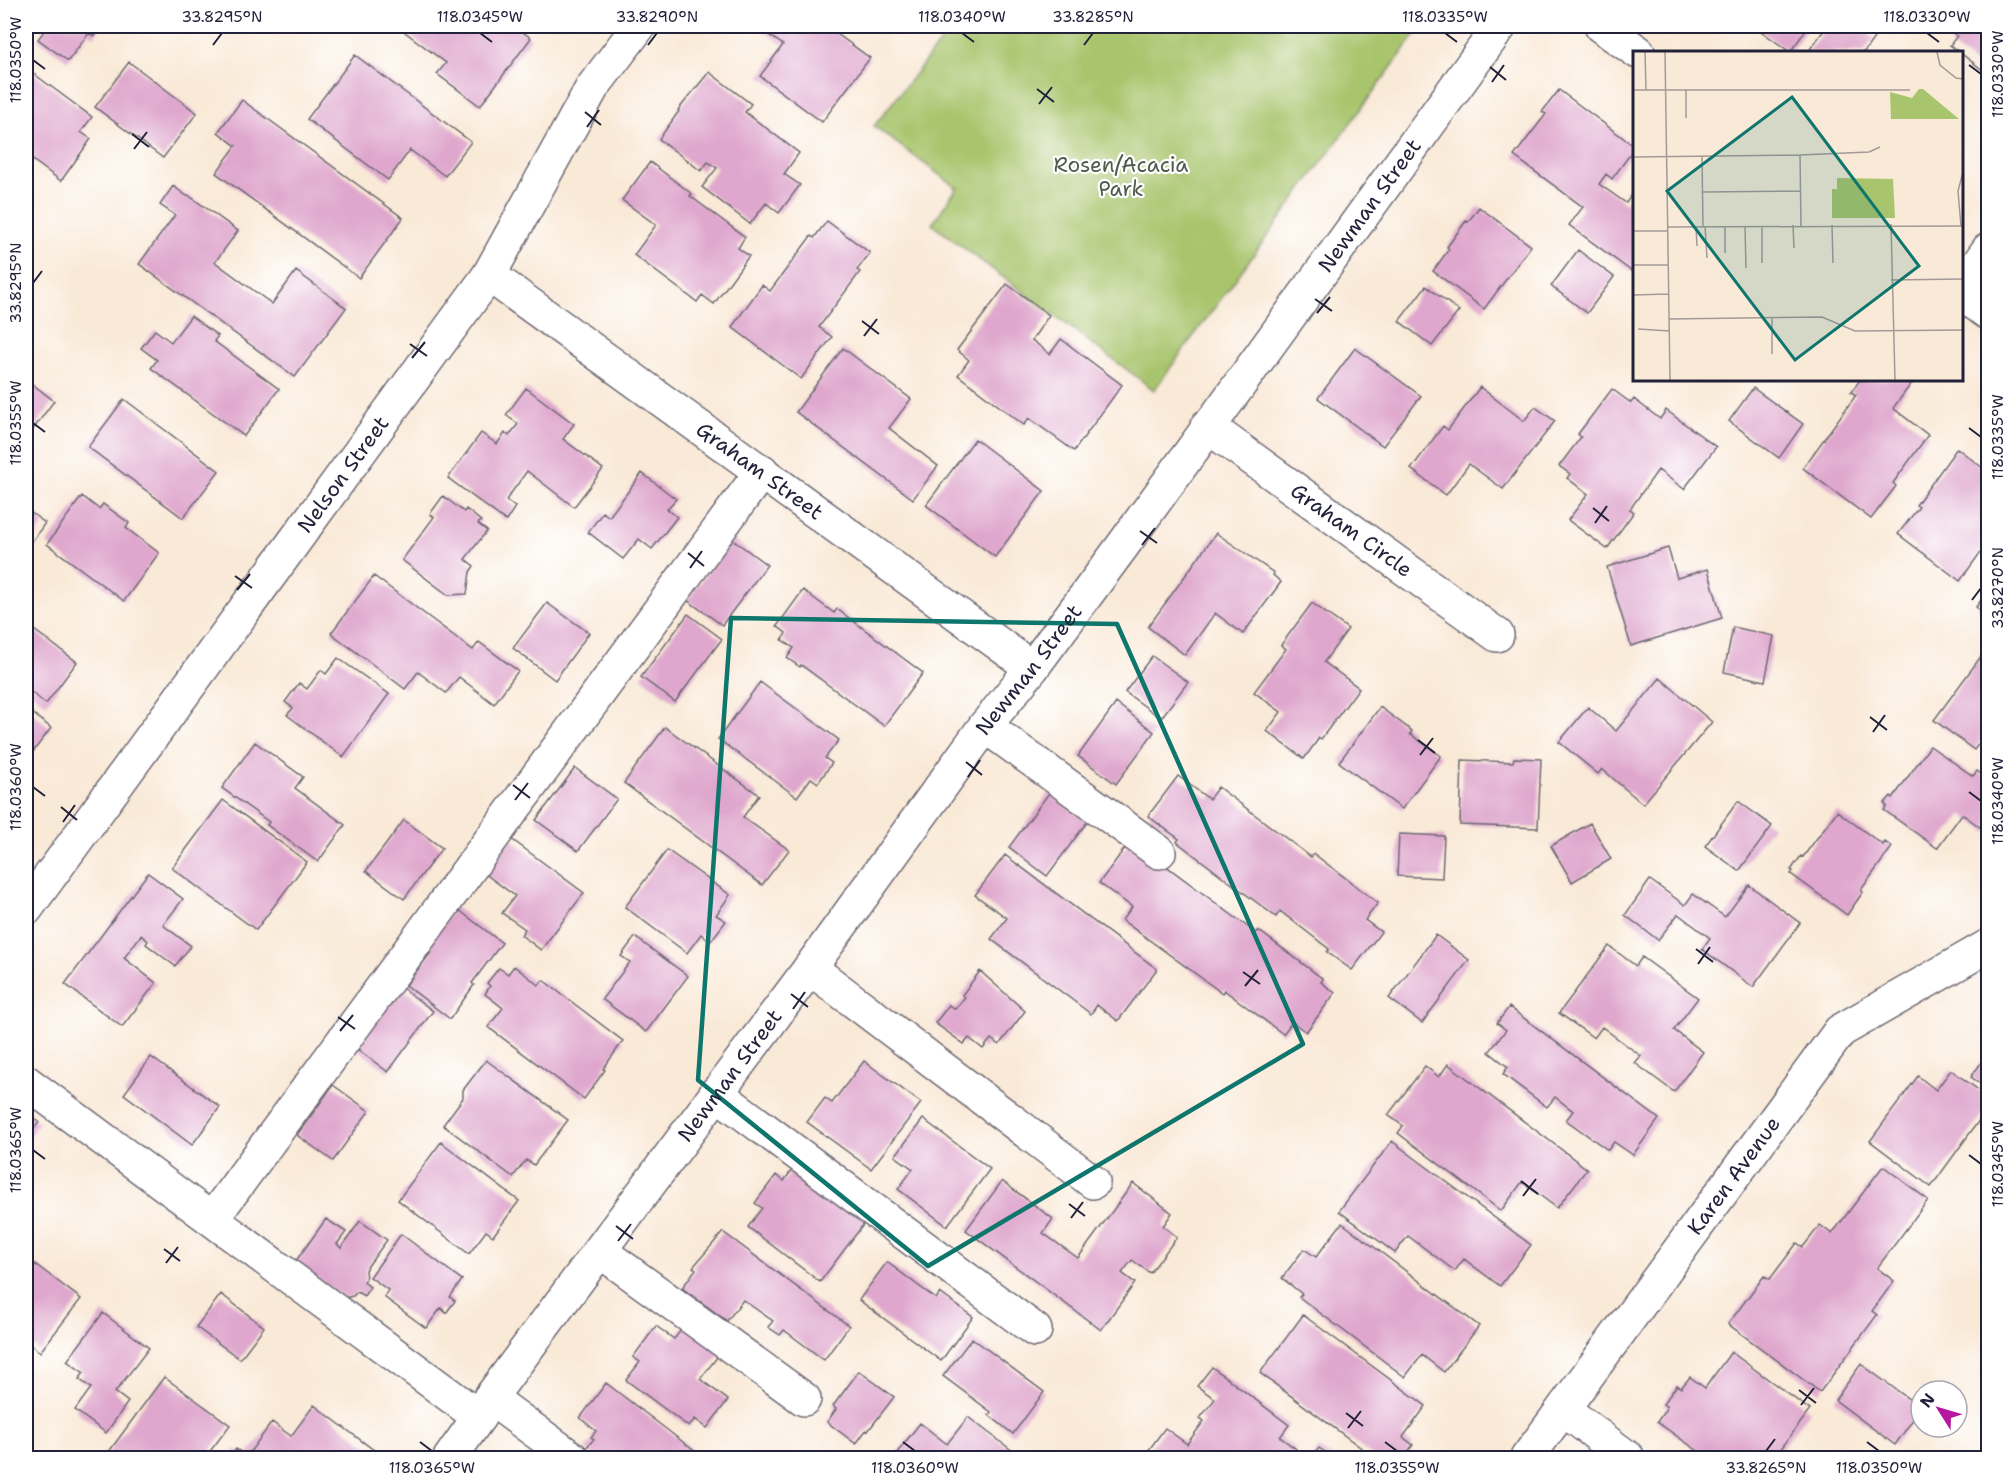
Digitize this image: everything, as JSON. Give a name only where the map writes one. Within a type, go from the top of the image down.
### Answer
[{"type":"street","name":"Nelson Street","points":[[26,909],[489,275],[592,88],[639,26]]},
{"type":"street","name":"Newman Street","points":[[450,1458],[985,726],[1032,668],[1121,548],[1500,26]]},
{"type":"street","points":[[1601,26],[1637,51]]},
{"type":"street","points":[[1963,286],[1989,250]]},
{"type":"street","name":"Graham Street","points":[[489,275],[1032,668]]},
{"type":"street","points":[[1963,295],[1989,313]]},
{"type":"street","name":"Graham Circle","points":[[1208,426],[1497,635]]},
{"type":"street","points":[[212,1219],[762,471]]},
{"type":"street","points":[[985,726],[1159,852]]},
{"type":"street","name":"Karen Avenue","points":[[1527,1458],[1840,1031],[1989,946]]},
{"type":"street","points":[[810,968],[1093,1182]]},
{"type":"street","points":[[26,1082],[212,1219],[485,1408],[572,1458]]},
{"type":"street","points":[[716,1094],[1035,1330]]},
{"type":"street","points":[[600,1251],[804,1399]]},
{"type":"street","points":[[1563,1409],[1628,1458]]},
{"type":"highlighted area","points":[[731,618],[1117,624],[1303,1044],[928,1266],[698,1080]]},
{"type":"green space","name":"Rosen/Acacia Park","points":[[953,26],[1422,26],[1154,390],[932,224],[957,188],[874,126]]},
{"type":"building","points":[[48,26],[102,26],[94,36],[89,33],[68,61],[38,39]]},
{"type":"building","points":[[397,26],[514,26],[531,38],[480,106],[437,74],[446,63]]},
{"type":"building","points":[[756,26],[826,26],[870,58],[822,122],[760,76],[783,45]]},
{"type":"building","points":[[1754,26],[1809,26],[1789,51]]},
{"type":"building","points":[[1827,26],[1857,26],[1874,38],[1865,51],[1809,51]]},
{"type":"building","points":[[1943,26],[1988,26],[1988,74],[1963,55],[1963,51],[1958,51],[1950,45],[1957,36]]},
{"type":"building","points":[[355,55],[471,142],[445,176],[410,150],[388,180],[307,119]]},
{"type":"building","points":[[129,62],[197,113],[163,158],[95,107]]},
{"type":"building","points":[[26,68],[92,117],[81,132],[91,139],[61,181],[26,155]]},
{"type":"building","points":[[709,72],[751,104],[745,112],[799,153],[784,174],[800,185],[779,213],[766,203],[750,224],[702,187],[717,168],[708,162],[701,171],[659,139],[678,110]]},
{"type":"building","points":[[1559,90],[1633,145],[1633,150],[1612,179],[1606,174],[1599,184],[1626,203],[1633,192],[1633,268],[1631,271],[1569,225],[1583,207],[1514,156],[1546,114],[1542,112]]},
{"type":"building","points":[[242,100],[403,218],[359,278],[216,173],[236,146],[218,132]]},
{"type":"building","points":[[650,162],[692,194],[690,196],[745,237],[738,248],[749,256],[714,304],[702,295],[697,302],[634,255],[656,225],[622,200]]},
{"type":"building","points":[[173,186],[238,231],[215,262],[272,304],[296,271],[346,308],[295,377],[139,264],[175,215],[160,205]]},
{"type":"building","points":[[1479,207],[1531,246],[1484,309],[1433,271],[1449,249],[1447,247]]},
{"type":"building","points":[[827,221],[870,253],[857,270],[860,272],[819,327],[832,337],[801,379],[732,327],[762,285],[770,291],[811,236],[814,238]]},
{"type":"building","points":[[1578,250],[1614,277],[1587,313],[1551,286]]},
{"type":"building","points":[[1007,284],[1049,315],[1032,340],[1050,354],[1061,339],[1122,385],[1074,451],[1029,418],[1024,425],[958,375],[969,360],[957,350]]},
{"type":"building","points":[[1426,286],[1459,311],[1432,346],[1399,321]]},
{"type":"building","points":[[191,316],[218,336],[214,341],[279,389],[244,436],[151,368],[157,360],[141,348],[155,330],[171,342]]},
{"type":"building","points":[[843,348],[911,399],[889,428],[938,466],[913,499],[796,412]]},
{"type":"building","points":[[1355,348],[1421,396],[1383,446],[1318,398]]},
{"type":"building","points":[[26,379],[54,401],[26,439]]},
{"type":"building","points":[[1859,381],[1913,381],[1893,408],[1928,435],[1893,483],[1896,486],[1871,519],[1803,468],[1856,395],[1851,392]]},
{"type":"building","points":[[1480,387],[1524,421],[1535,407],[1555,421],[1503,489],[1469,464],[1446,495],[1411,469],[1443,426],[1448,430]]},
{"type":"building","points":[[526,388],[574,424],[563,439],[603,469],[574,507],[527,471],[506,500],[515,507],[506,521],[448,478],[481,433],[497,444],[505,433],[509,436],[518,424],[506,415]]},
{"type":"building","points":[[1753,388],[1803,424],[1779,458],[1729,421]]},
{"type":"building","points":[[1612,389],[1631,403],[1634,399],[1660,419],[1666,410],[1716,447],[1684,489],[1658,470],[1630,509],[1634,512],[1607,549],[1568,520],[1588,494],[1567,478],[1570,474],[1559,466],[1581,437],[1578,434]]},
{"type":"building","points":[[124,399],[219,471],[183,518],[88,447]]},
{"type":"building","points":[[975,439],[1044,491],[995,557],[926,505]]},
{"type":"building","points":[[1957,448],[1988,472],[1988,542],[1960,581],[1898,534],[1919,507],[1916,505]]},
{"type":"building","points":[[642,473],[676,499],[667,509],[677,517],[652,549],[639,539],[623,559],[588,532],[603,512],[609,517]]},
{"type":"building","points":[[82,496],[99,509],[103,504],[129,523],[126,528],[159,553],[124,601],[47,544]]},
{"type":"building","points":[[443,496],[464,512],[466,509],[481,521],[478,524],[487,531],[465,559],[474,566],[470,572],[467,594],[448,595],[402,560],[434,517],[430,514]]},
{"type":"building","points":[[26,509],[45,523],[26,550]]},
{"type":"building","points":[[1216,533],[1274,573],[1273,575],[1281,582],[1243,634],[1215,613],[1185,655],[1148,627]]},
{"type":"building","points":[[732,539],[767,565],[722,625],[687,600]]},
{"type":"building","points":[[1668,548],[1677,578],[1708,569],[1722,618],[1631,646],[1607,567]]},
{"type":"building","points":[[374,576],[473,650],[479,642],[518,671],[494,704],[459,677],[446,693],[418,672],[405,689],[331,633]]},
{"type":"building","points":[[803,590],[834,613],[837,609],[923,673],[884,726],[801,665],[800,667],[787,658],[794,648],[782,640],[786,633],[777,626]]},
{"type":"building","points":[[1988,591],[1988,617],[1976,607]]},
{"type":"building","points":[[547,603],[589,633],[555,680],[513,648]]},
{"type":"building","points":[[1312,603],[1348,629],[1324,662],[1359,688],[1304,759],[1267,731],[1281,712],[1254,692],[1286,649],[1281,645]]},
{"type":"building","points":[[688,614],[722,639],[675,702],[641,677]]},
{"type":"building","points":[[26,624],[77,662],[46,704],[26,688]]},
{"type":"building","points":[[1733,627],[1774,636],[1765,681],[1724,672]]},
{"type":"building","points":[[1988,647],[1988,731],[1974,750],[1934,720]]},
{"type":"building","points":[[1152,656],[1188,682],[1161,718],[1125,692]]},
{"type":"building","points":[[338,658],[389,694],[343,757],[287,715],[293,708],[285,702],[299,683],[307,689],[321,670],[326,674]]},
{"type":"building","points":[[1660,678],[1712,722],[1643,804],[1602,769],[1598,774],[1559,742],[1588,707],[1616,731]]},
{"type":"building","points":[[760,682],[839,740],[825,758],[832,763],[818,783],[811,778],[797,797],[718,739]]},
{"type":"building","points":[[1116,703],[1154,732],[1116,784],[1078,756]]},
{"type":"building","points":[[1380,707],[1412,731],[1410,734],[1441,756],[1402,809],[1339,762]]},
{"type":"building","points":[[26,708],[51,728],[26,761]]},
{"type":"building","points":[[665,727],[759,795],[743,817],[789,850],[762,885],[624,783]]},
{"type":"building","points":[[255,742],[303,777],[295,788],[345,825],[318,862],[267,825],[269,822],[222,788]]},
{"type":"building","points":[[1930,746],[1973,776],[1977,771],[1988,779],[1988,833],[1962,814],[1937,848],[1884,810],[1887,806],[1884,804],[1891,796],[1893,798]]},
{"type":"building","points":[[1514,758],[1541,759],[1538,828],[1460,825],[1462,760],[1513,762]]},
{"type":"building","points":[[575,768],[617,799],[578,851],[536,820]]},
{"type":"building","points":[[1178,776],[1209,799],[1218,787],[1311,857],[1314,854],[1378,903],[1365,920],[1381,932],[1352,970],[1327,952],[1329,949],[1280,911],[1276,917],[1177,842],[1179,839],[1148,816]]},
{"type":"building","points":[[1049,793],[1088,821],[1047,876],[1009,847]]},
{"type":"building","points":[[223,800],[307,862],[256,930],[172,868]]},
{"type":"building","points":[[1738,801],[1772,826],[1739,871],[1705,846]]},
{"type":"building","points":[[1837,811],[1883,845],[1885,842],[1892,847],[1861,890],[1863,892],[1847,915],[1791,874],[1793,871],[1791,870],[1801,856],[1803,857]]},
{"type":"building","points":[[404,820],[442,848],[404,899],[366,871]]},
{"type":"building","points":[[1590,823],[1611,859],[1572,882],[1551,846]]},
{"type":"building","points":[[1399,834],[1444,836],[1442,878],[1397,876]]},
{"type":"building","points":[[510,838],[584,893],[541,950],[521,935],[525,929],[502,913],[515,896],[484,873]]},
{"type":"building","points":[[1128,844],[1162,863],[1256,933],[1258,930],[1323,979],[1321,982],[1335,993],[1306,1032],[1292,1022],[1283,1034],[1224,990],[1222,993],[1122,920],[1132,907],[1099,883]]},
{"type":"building","points":[[667,850],[730,895],[716,915],[726,921],[710,942],[701,934],[687,953],[625,907]]},
{"type":"building","points":[[1005,855],[1157,969],[1118,1021],[1097,1005],[1091,1014],[991,939],[1007,918],[975,895]]},
{"type":"building","points":[[148,873],[183,899],[163,925],[191,946],[175,966],[146,944],[148,941],[141,935],[124,958],[156,983],[122,1027],[65,984]]},
{"type":"building","points":[[1650,880],[1685,905],[1693,894],[1725,917],[1749,885],[1800,923],[1753,987],[1702,949],[1710,938],[1678,914],[1658,940],[1625,915]]},
{"type":"building","points":[[455,907],[502,943],[472,983],[474,985],[450,1019],[406,985],[432,951],[425,946]]},
{"type":"building","points":[[1436,935],[1469,960],[1422,1023],[1389,998]]},
{"type":"building","points":[[635,937],[688,976],[646,1032],[602,999],[630,962],[621,956]]},
{"type":"building","points":[[1609,946],[1636,966],[1642,957],[1698,998],[1674,1030],[1703,1052],[1674,1092],[1635,1063],[1641,1056],[1602,1027],[1594,1038],[1559,1013]]},
{"type":"building","points":[[514,966],[539,985],[543,980],[623,1041],[584,1099],[488,1027],[503,1008],[485,994],[490,986],[487,983],[499,968],[508,974]]},
{"type":"building","points":[[980,971],[1025,1011],[999,1045],[991,1039],[983,1049],[969,1038],[964,1044],[935,1023],[949,1005],[955,1009],[965,997],[962,995]]},
{"type":"building","points":[[401,987],[433,1011],[388,1072],[356,1048]]},
{"type":"building","points":[[1509,1007],[1659,1119],[1633,1155],[1614,1142],[1608,1150],[1566,1120],[1573,1111],[1555,1097],[1547,1107],[1503,1074],[1508,1067],[1489,1052],[1506,1030],[1497,1023]]},
{"type":"building","points":[[1988,1053],[1988,1089],[1971,1077]]},
{"type":"building","points":[[151,1057],[220,1107],[192,1145],[124,1094]]},
{"type":"building","points":[[486,1060],[568,1120],[534,1165],[526,1160],[513,1177],[443,1125],[463,1098],[463,1090]]},
{"type":"building","points":[[864,1061],[921,1103],[871,1169],[807,1122],[825,1098],[832,1103]]},
{"type":"building","points":[[1448,1064],[1587,1169],[1557,1208],[1522,1182],[1501,1211],[1398,1133],[1403,1126],[1388,1115],[1425,1066],[1439,1077]]},
{"type":"building","points":[[1951,1070],[1988,1097],[1988,1108],[1931,1187],[1870,1141],[1918,1076],[1936,1090]]},
{"type":"building","points":[[333,1085],[369,1111],[333,1161],[297,1135]]},
{"type":"building","points":[[26,1112],[39,1122],[26,1141]]},
{"type":"building","points":[[923,1119],[990,1169],[947,1226],[898,1189],[913,1169],[895,1156]]},
{"type":"building","points":[[1392,1141],[1531,1245],[1500,1286],[1464,1259],[1455,1271],[1408,1236],[1395,1253],[1339,1211]]},
{"type":"building","points":[[441,1142],[519,1201],[493,1236],[486,1231],[469,1254],[398,1200]]},
{"type":"building","points":[[797,1163],[869,1217],[820,1282],[748,1227],[762,1208],[755,1203],[776,1175],[784,1181]]},
{"type":"building","points":[[1883,1166],[1928,1200],[1877,1268],[1894,1281],[1872,1311],[1877,1315],[1820,1392],[1728,1324],[1764,1276],[1770,1279],[1797,1243],[1803,1247],[1820,1225],[1832,1234]]},
{"type":"building","points":[[1002,1181],[1053,1219],[1043,1233],[1078,1258],[1133,1183],[1172,1213],[1163,1226],[1177,1237],[1150,1273],[1132,1260],[1122,1273],[1135,1283],[1101,1330],[966,1230]]},
{"type":"building","points":[[326,1219],[346,1232],[337,1244],[341,1248],[360,1221],[387,1240],[365,1270],[364,1282],[370,1287],[364,1296],[357,1292],[353,1296],[344,1298],[295,1262]]},
{"type":"building","points":[[1342,1223],[1479,1326],[1444,1372],[1422,1355],[1405,1377],[1299,1297],[1302,1294],[1282,1278],[1304,1249],[1316,1257]]},
{"type":"building","points":[[723,1232],[849,1326],[824,1360],[784,1330],[780,1335],[768,1327],[773,1321],[743,1300],[727,1321],[682,1288],[696,1269],[693,1267]]},
{"type":"building","points":[[401,1234],[462,1280],[450,1297],[455,1301],[446,1313],[441,1308],[426,1328],[384,1297],[388,1290],[370,1277]]},
{"type":"building","points":[[887,1262],[936,1299],[940,1293],[973,1317],[941,1361],[859,1300]]},
{"type":"building","points":[[35,1264],[81,1299],[40,1352],[26,1341],[26,1277]]},
{"type":"building","points":[[221,1294],[264,1327],[240,1359],[196,1327]]},
{"type":"building","points":[[103,1313],[149,1348],[115,1392],[128,1402],[106,1433],[75,1410],[91,1388],[79,1379],[84,1373],[67,1361]]},
{"type":"building","points":[[1303,1315],[1426,1406],[1403,1437],[1413,1445],[1403,1458],[1375,1458],[1260,1373]]},
{"type":"building","points":[[686,1324],[722,1351],[700,1379],[728,1400],[707,1428],[695,1419],[689,1427],[626,1380],[640,1362],[633,1357],[656,1326],[674,1339]]},
{"type":"building","points":[[972,1338],[1044,1392],[1013,1434],[989,1415],[991,1412],[943,1376]]},
{"type":"building","points":[[1731,1352],[1810,1410],[1774,1458],[1708,1458],[1657,1422],[1667,1407],[1663,1404],[1677,1385],[1681,1388],[1690,1377],[1705,1388]]},
{"type":"building","points":[[1861,1364],[1909,1399],[1909,1425],[1895,1445],[1835,1400]]},
{"type":"building","points":[[1212,1367],[1289,1425],[1280,1437],[1296,1449],[1289,1458],[1150,1458],[1145,1455],[1165,1428],[1187,1444],[1204,1421],[1200,1418],[1215,1399],[1197,1386]]},
{"type":"building","points":[[859,1371],[894,1397],[856,1444],[827,1422],[836,1409],[833,1406]]},
{"type":"building","points":[[164,1377],[230,1425],[205,1458],[105,1457]]},
{"type":"building","points":[[606,1383],[696,1452],[691,1458],[597,1458],[585,1449],[594,1439],[591,1437],[596,1431],[580,1418]]},
{"type":"building","points":[[314,1405],[379,1454],[376,1458],[229,1458],[236,1449],[247,1456],[272,1422],[291,1436]]},
{"type":"building","points":[[968,1417],[1018,1455],[1015,1458],[893,1458],[920,1423],[947,1444]]},
{"type":"building","points":[[1319,1448],[1334,1458],[1311,1458]]}]
